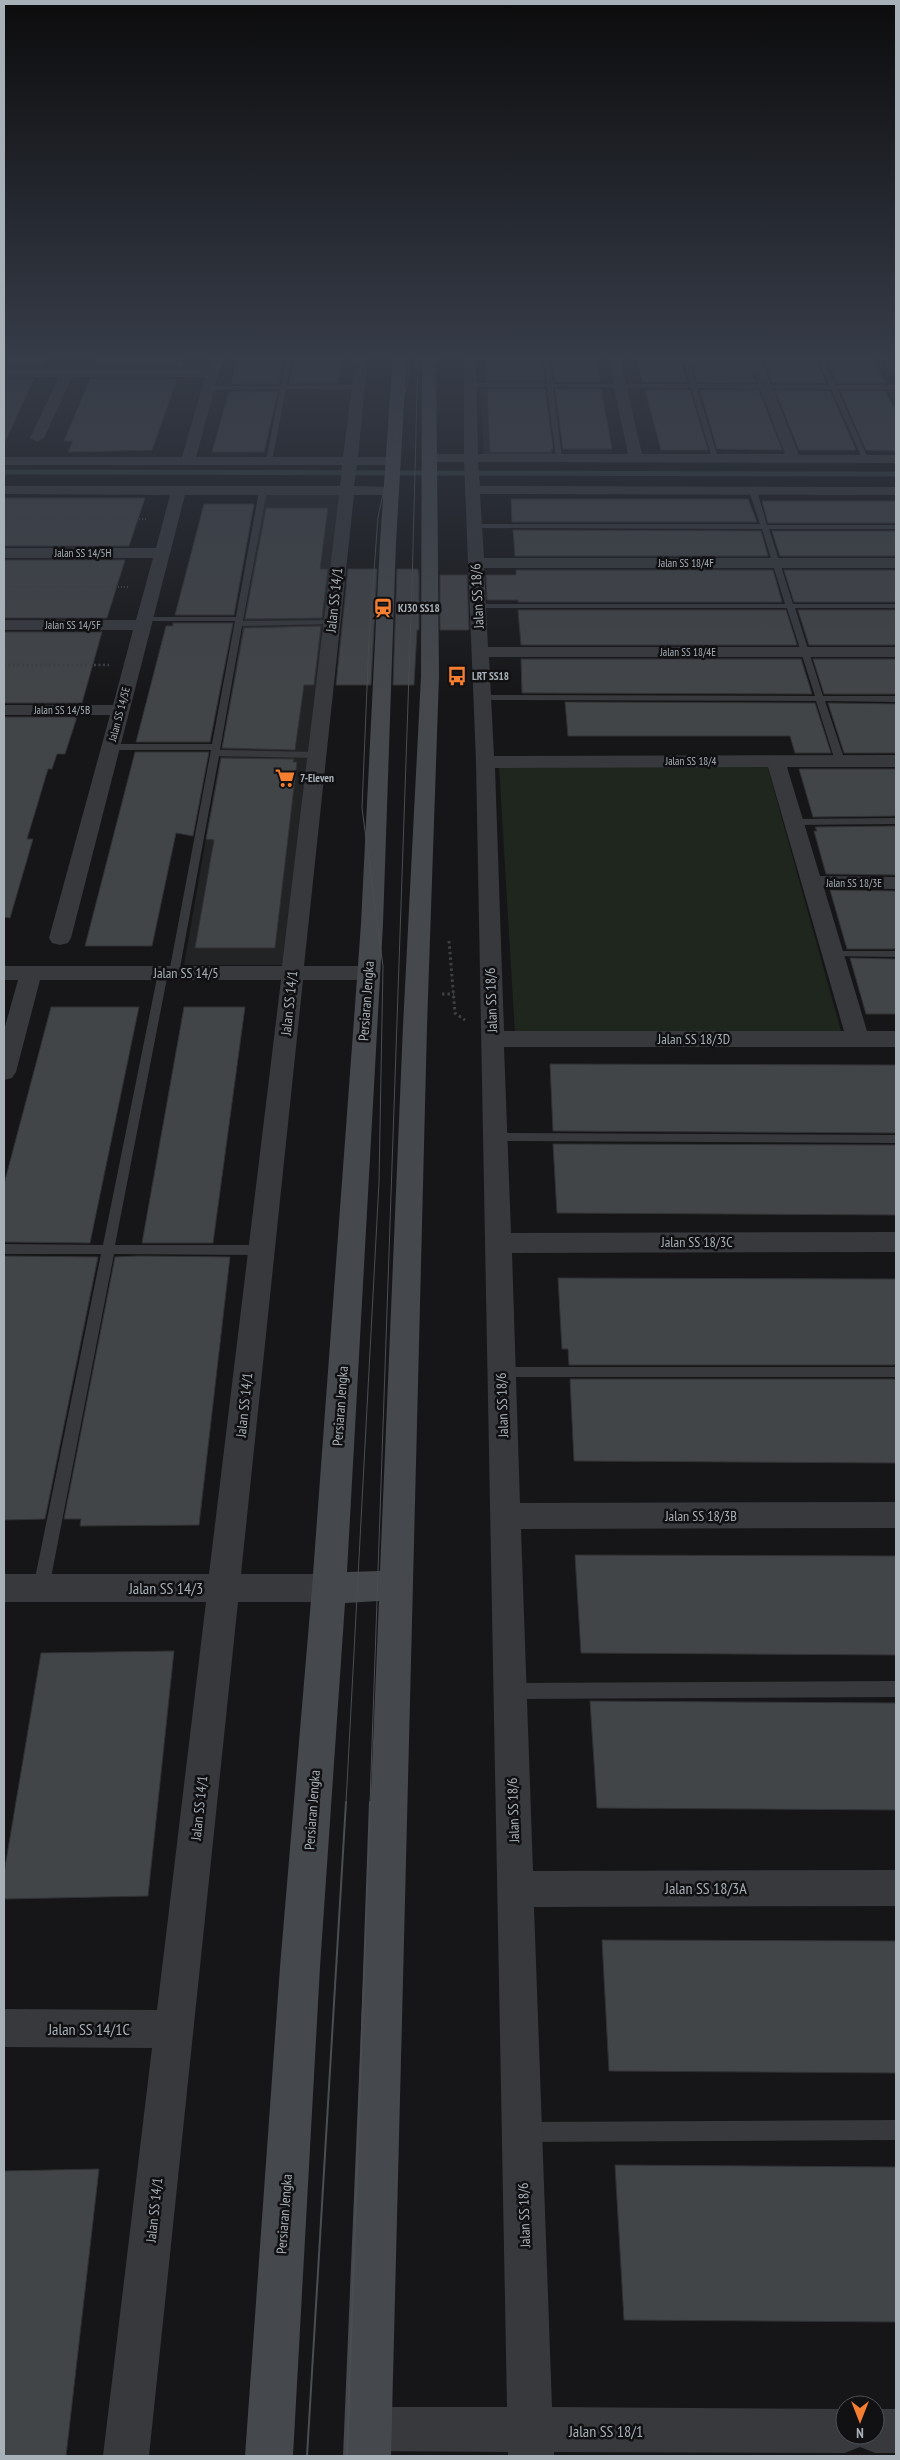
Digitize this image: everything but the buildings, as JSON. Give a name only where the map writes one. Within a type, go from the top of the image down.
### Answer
[{"type":"main road","name":"Persiaran Jengka","points":[[269,2456],[300,1967],[329,1588],[367,973],[372,924],[377,759],[393,469]]},
{"type":"main road","points":[[368,2443],[396,1586],[430,676],[429,469]]},
{"type":"main road","points":[[329,1588],[396,1586]]},
{"type":"street","points":[[310,469],[348,475],[393,475]]},
{"type":"street","name":"Jalan SS 14/1","points":[[126,2456],[349,469]]},
{"type":"street","points":[[435,469],[472,474],[753,491],[896,491]]},
{"type":"street","name":"Jalan SS 18/6","points":[[472,469],[485,762],[530,2444]]},
{"type":"street","points":[[472,474],[500,469]]},
{"type":"street","points":[[4,490],[262,491],[348,475],[393,475]]},
{"type":"street","name":"Jalan SS 14/5E","points":[[60,938],[179,490]]},
{"type":"street","name":"Jalan SS 14/5H","points":[[4,553],[162,553]]},
{"type":"street","name":"Jalan SS 18/4F","points":[[476,563],[896,563]]},
{"type":"street","name":"Jalan SS 14/5F","points":[[4,625],[144,622]]},
{"type":"street","name":"Jalan SS 18/4E","points":[[480,652],[896,652]]},
{"type":"street","name":"Jalan SS 14/5B","points":[[4,710],[120,710]]},
{"type":"street","points":[[776,761],[858,1039]]},
{"type":"street","name":"Jalan SS 18/4","points":[[485,762],[896,761]]},
{"type":"street","name":"Jalan SS 18/3E","points":[[812,882],[896,883]]},
{"type":"street","name":"Jalan SS 14/5","points":[[4,973],[367,973]]},
{"type":"street","points":[[4,1072],[31,973]]},
{"type":"street","name":"Jalan SS 18/3D","points":[[492,1039],[896,1038]]},
{"type":"street","name":"Jalan SS 18/3C","points":[[498,1242],[896,1242]]},
{"type":"street","name":"Jalan SS 18/3B","points":[[505,1516],[896,1515]]},
{"type":"street","name":"Jalan SS 14/3","points":[[4,1588],[329,1588]]},
{"type":"street","name":"Jalan SS 18/3A","points":[[516,1889],[896,1888]]},
{"type":"street","name":"Jalan SS 14/1C","points":[[4,2028],[174,2030]]},
{"type":"street","name":"Jalan SS 18/1","points":[[368,2443],[530,2444],[835,2431]]},
{"type":"lane","points":[[41,1588],[108,1250],[169,973],[215,750],[262,491]]},
{"type":"lane","points":[[753,491],[840,761]]},
{"type":"lane","points":[[474,526],[896,527]]},
{"type":"lane","points":[[478,606],[896,606]]},
{"type":"lane","points":[[144,622],[332,622]]},
{"type":"lane","points":[[482,698],[896,699]]},
{"type":"lane","points":[[110,747],[317,755]]},
{"type":"lane","points":[[794,822],[896,821]]},
{"type":"lane","points":[[833,954],[896,954]]},
{"type":"lane","points":[[495,1136],[896,1139]]},
{"type":"lane","points":[[4,1249],[261,1250]]},
{"type":"lane","points":[[501,1372],[896,1372]]},
{"type":"lane","points":[[510,1691],[896,1689]]},
{"type":"lane","points":[[522,2132],[896,2130]]},
{"type":"path","points":[[4,519],[171,520]]},
{"type":"path","points":[[4,587],[153,587]]},
{"type":"path","points":[[4,665],[132,665]]},
{"type":"path","points":[[449,941],[455,1013],[492,1039]]},
{"type":"shaded area","points":[[266,493],[342,493],[290,965],[184,965]]},
{"type":"shaded area","points":[[767,765],[841,1031],[515,1034],[499,766]]},
{"type":"waterway","points":[[4,472],[896,474]]},
{"type":"tram line","points":[[346,1803],[379,1182],[383,966],[362,808],[369,639],[378,517],[388,469]]},
{"type":"tram line","points":[[370,1803],[415,469]]},
{"type":"tram line","points":[[307,2456],[346,1802]]},
{"type":"tram line","points":[[347,2456],[370,1802]]},
{"type":"place","name":"KJ30 SS18","points":[[383,608]]},
{"type":"place","name":"LRT SS18","points":[[457,676]]},
{"type":"place","name":"7-Eleven","points":[[285,778]]}]
